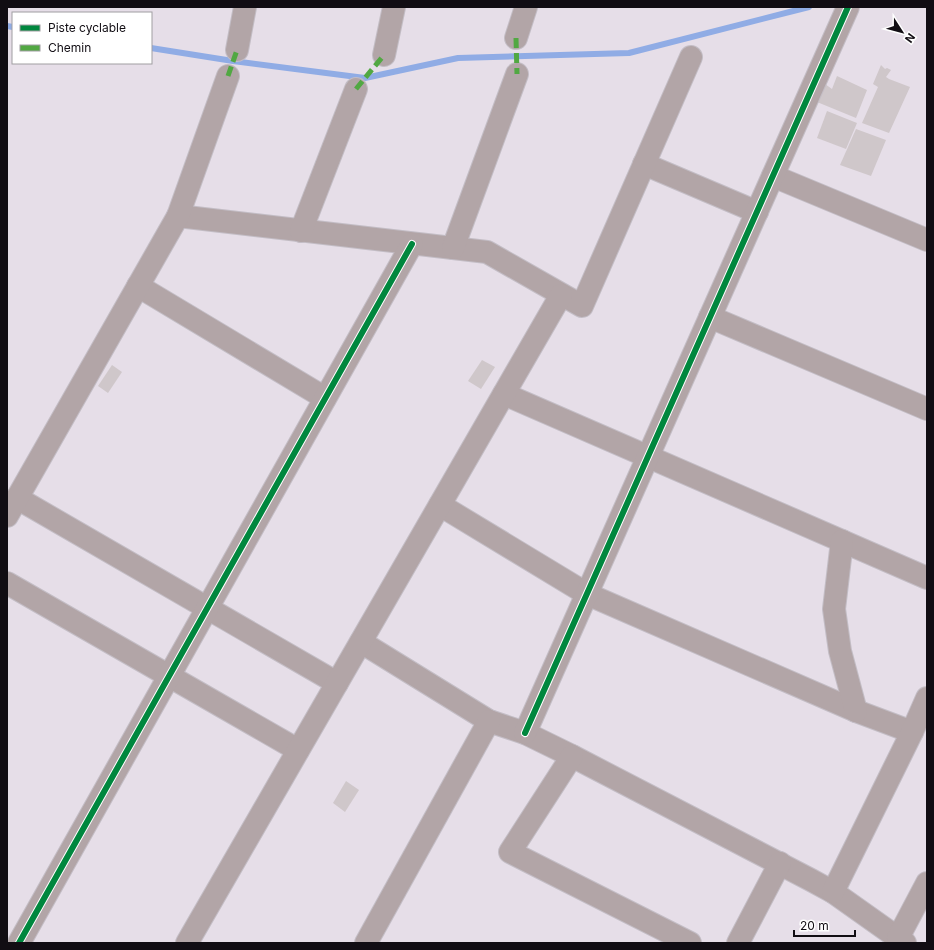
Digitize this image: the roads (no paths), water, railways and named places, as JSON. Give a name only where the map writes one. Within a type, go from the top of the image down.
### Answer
[{"type":"street","points":[[237,50],[245,7]]},
{"type":"street","points":[[384,54],[394,7]]},
{"type":"street","points":[[516,38],[526,7]]},
{"type":"street","points":[[525,733],[848,7]]},
{"type":"street","points":[[178,216],[487,252],[582,306],[691,57]]},
{"type":"street","points":[[453,248],[517,74]]},
{"type":"street","points":[[228,76],[178,216],[12,507],[207,608],[337,683]]},
{"type":"street","points":[[301,231],[356,90]]},
{"type":"street","points":[[644,164],[757,212]]},
{"type":"street","points":[[773,176],[927,240]]},
{"type":"street","points":[[19,943],[412,244]]},
{"type":"street","points":[[138,286],[325,398]]},
{"type":"street","points":[[187,943],[561,295]]},
{"type":"street","points":[[710,317],[927,410]]},
{"type":"street","points":[[504,394],[927,578]]},
{"type":"street","points":[[440,505],[587,594],[856,711],[912,732]]},
{"type":"street","points":[[842,541],[834,609],[840,652],[856,711]]},
{"type":"street","points":[[7,583],[298,750]]},
{"type":"street","points":[[361,642],[489,722],[525,733],[572,756],[780,863],[833,892],[902,941],[927,883]]},
{"type":"street","points":[[833,892],[912,732],[927,698]]},
{"type":"street","points":[[366,943],[489,722]]},
{"type":"street","points":[[572,756],[510,852],[690,943]]},
{"type":"street","points":[[738,943],[780,863]]},
{"type":"waterway","points":[[152,48],[233,61],[365,78],[458,58],[629,53],[809,7]]},
{"type":"waterway","points":[[7,26],[12,27]]}]
